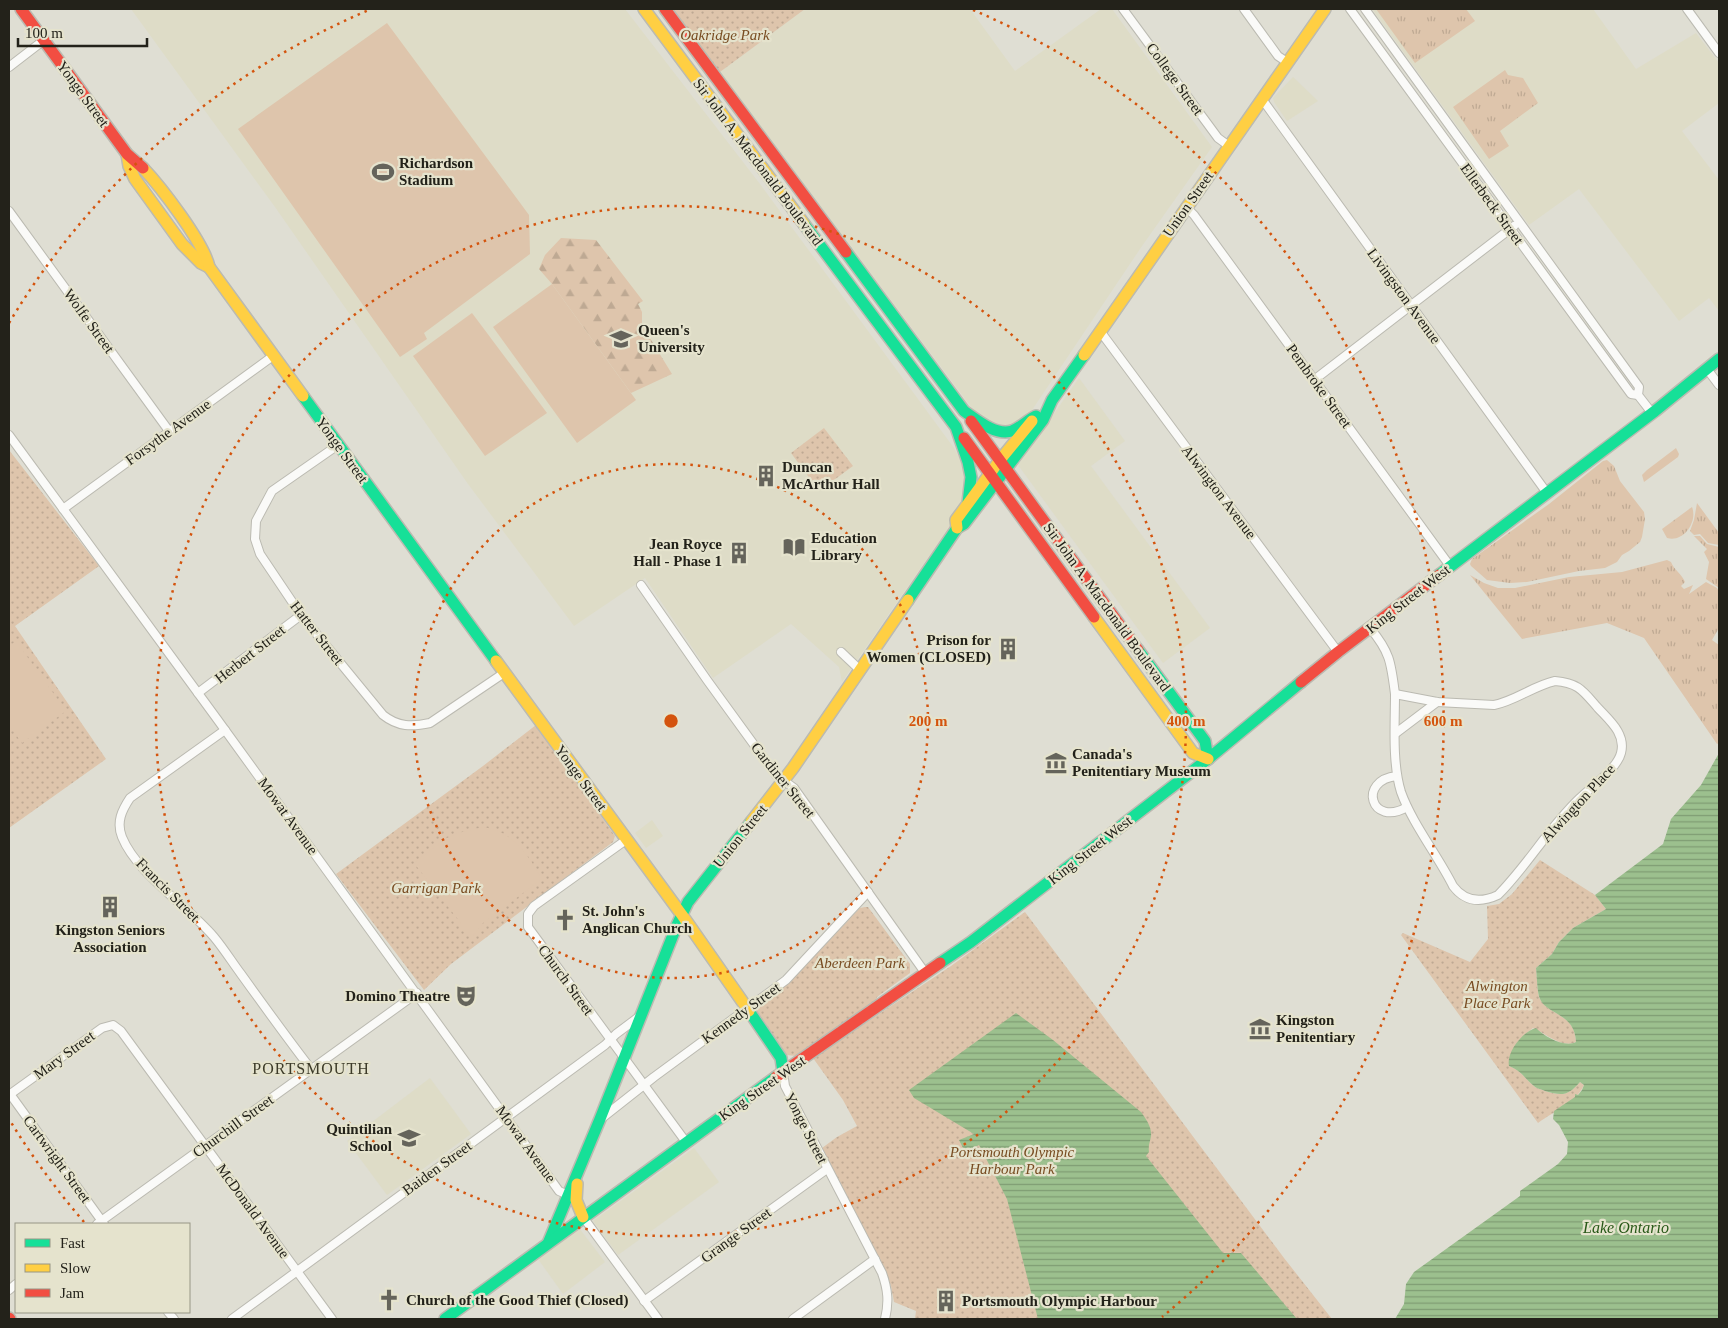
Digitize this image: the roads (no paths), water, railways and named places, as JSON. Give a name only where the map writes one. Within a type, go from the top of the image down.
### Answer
[{"type":"main road","name":"Yonge Street","points":[[21,9],[127,154],[138,162],[162,192],[204,252],[209,267],[273,356],[682,915],[781,1058],[783,1072]]},
{"type":"main road","name":"Sir John A. Macdonald Boulevard","points":[[644,9],[956,427],[1193,753],[1208,759],[1206,741],[1090,586],[888,308],[665,9]]},
{"type":"main road","name":"Union Street","points":[[549,1242],[682,915],[697,889],[785,780],[957,528],[964,524],[1036,416],[1052,400],[1325,9]]},
{"type":"main road","name":"King Street West","points":[[445,1319],[783,1072],[926,974],[1035,894],[1208,759],[1338,652],[1652,414],[1719,359]]},
{"type":"main road","name":"Union Street","points":[[1003,464],[1043,420],[1052,400]]},
{"type":"main road","points":[[964,411],[987,427],[1004,431],[1011,431],[1036,416]]},
{"type":"main road","points":[[956,427],[971,477],[968,503]]},
{"type":"main road","name":"Union Street","points":[[957,528],[956,520],[968,503],[993,478]]},
{"type":"main road","name":"Union Street","points":[[578,1172],[576,1197],[583,1217]]},
{"type":"street","name":"College Street","points":[[1124,9],[1218,138],[1229,146]]},
{"type":"street","points":[[1244,9],[1278,56],[1287,62]]},
{"type":"street","name":"Ellerbeck Street","points":[[1350,9],[1630,394],[1638,395]]},
{"type":"street","name":"Ellerbeck Street","points":[[1365,9],[1639,388],[1638,395],[1652,414]]},
{"type":"street","points":[[1687,9],[1719,53]]},
{"type":"street","points":[[9,67],[44,40]]},
{"type":"street","name":"Livingston Avenue","points":[[1262,99],[1547,493]]},
{"type":"street","name":"Pembroke Street","points":[[1186,207],[1450,566]]},
{"type":"street","name":"Wolfe Street","points":[[9,211],[169,431]]},
{"type":"street","points":[[1314,380],[1520,222]]},
{"type":"street","name":"Alwington Avenue","points":[[1100,331],[1338,652]]},
{"type":"street","name":"Forsythe Avenue","points":[[63,509],[273,356]]},
{"type":"street","points":[[1707,369],[1719,384]]},
{"type":"street","name":"Mowat Avenue","points":[[9,436],[560,1191],[568,1195]]},
{"type":"street","name":"Hatter Street","points":[[338,445],[272,491],[256,521],[255,539],[260,554],[301,615],[383,715],[392,722],[404,726],[430,723],[504,673]]},
{"type":"street","name":"Gardiner Street","points":[[641,585],[770,767],[776,775],[794,788],[926,974]]},
{"type":"street","name":"Herbert Street","points":[[198,694],[301,615]]},
{"type":"street","name":"Alwington Place","points":[[1370,628],[1384,645],[1391,662],[1395,694],[1397,776],[1407,807],[1458,892],[1472,900],[1490,899],[1505,889],[1570,807],[1611,769],[1621,755],[1620,735],[1615,726],[1581,689],[1569,682],[1555,681],[1543,684],[1502,704],[1494,705],[1438,702],[1395,694]]},
{"type":"street","points":[[841,652],[860,670]]},
{"type":"street","points":[[1396,733],[1438,702]]},
{"type":"street","name":"Francis Street","points":[[225,730],[130,798],[122,810],[118,824],[122,838],[132,854],[148,874],[193,914],[215,938],[311,1069]]},
{"type":"street","points":[[1397,776],[1384,778],[1379,781],[1374,790],[1373,799],[1378,808],[1385,813],[1395,813],[1407,807]]},
{"type":"street","name":"Church Street","points":[[626,840],[534,906],[528,914],[528,927],[686,1142]]},
{"type":"street","name":"Kennedy Street","points":[[600,1119],[644,1084],[786,980],[868,892]]},
{"type":"street","name":"Churchill Street","points":[[101,1223],[417,994]]},
{"type":"street","name":"Baiden Street","points":[[232,1319],[610,1041],[616,1034],[641,1015]]},
{"type":"street","name":"Mary Street","points":[[10,1094],[102,1028],[113,1025],[121,1031]]},
{"type":"street","name":"McDonald Avenue","points":[[121,1031],[332,1319]]},
{"type":"street","name":"Yonge Street","points":[[783,1072],[785,1086],[882,1273],[888,1296],[885,1319]]},
{"type":"street","name":"Cartwright Street","points":[[10,1094],[101,1223]]},
{"type":"street","name":"Grange Street","points":[[644,1301],[827,1169]]},
{"type":"street","points":[[583,1217],[658,1319]]},
{"type":"street","points":[[793,1319],[874,1259]]},
{"type":"water","name":"Lake Ontario","points":[[1719,753],[1719,1319],[1395,1319],[1404,1304],[1406,1284],[1414,1272],[1520,1196],[1520,1191],[1558,1164],[1567,1154],[1568,1142],[1559,1125],[1553,1119],[1554,1111],[1575,1097],[1575,1094],[1578,1095],[1584,1085],[1580,1082],[1572,1090],[1564,1094],[1551,1093],[1535,1087],[1514,1068],[1509,1066],[1510,1055],[1516,1043],[1526,1033],[1536,1028],[1555,1041],[1566,1044],[1576,1042],[1571,1025],[1548,1008],[1540,999],[1536,968],[1552,954],[1559,942],[1573,928],[1606,909],[1595,895],[1663,844],[1671,819],[1701,785]]},
{"type":"water","points":[[1016,1013],[1053,1040],[1141,1112],[1151,1129],[1149,1152],[1146,1156],[1223,1253],[1241,1253],[1297,1319],[1038,1319],[1007,1199],[979,1145],[965,1152],[959,1140],[974,1134],[914,1098],[909,1090]]},
{"type":"place","name":"Richardson Stadium","points":[[383,172]]},
{"type":"place","name":"Queen's University","points":[[621,339]]},
{"type":"place","name":"Duncan McArthur Hall","points":[[766,476]]},
{"type":"place","name":"Education Library","points":[[794,547]]},
{"type":"place","name":"Jean Royce Hall - Phase 1","points":[[739,553]]},
{"type":"place","name":"Prison for Women (CLOSED)","points":[[1008,649]]},
{"type":"place","name":"Canada's Penitentiary Museum","points":[[1056,763]]},
{"type":"place","name":"Kingston Seniors Association","points":[[110,907]]},
{"type":"place","name":"St. John's Anglican Church","points":[[565,920]]},
{"type":"place","name":"Domino Theatre","points":[[466,996]]},
{"type":"place","name":"Kingston Penitentiary","points":[[1260,1029]]},
{"type":"place","name":"Quintilian School","points":[[409,1138]]},
{"type":"place","name":"Church of the Good Thief (Closed)","points":[[389,1300]]},
{"type":"place","name":"Portsmouth Olympic Harbour","points":[[946,1301]]},
{"type":"district","name":"PORTSMOUTH","points":[[311,1068]]},
{"type":"park label","name":"Oakridge Park","points":[[725,35]]},
{"type":"park label","name":"Garrigan Park","points":[[436,888]]},
{"type":"park label","name":"Aberdeen Park","points":[[860,963]]},
{"type":"park label","name":"Alwington Place Park","points":[[1497,994]]},
{"type":"park label","name":"Portsmouth Olympic Harbour Park","points":[[1012,1160]]}]
